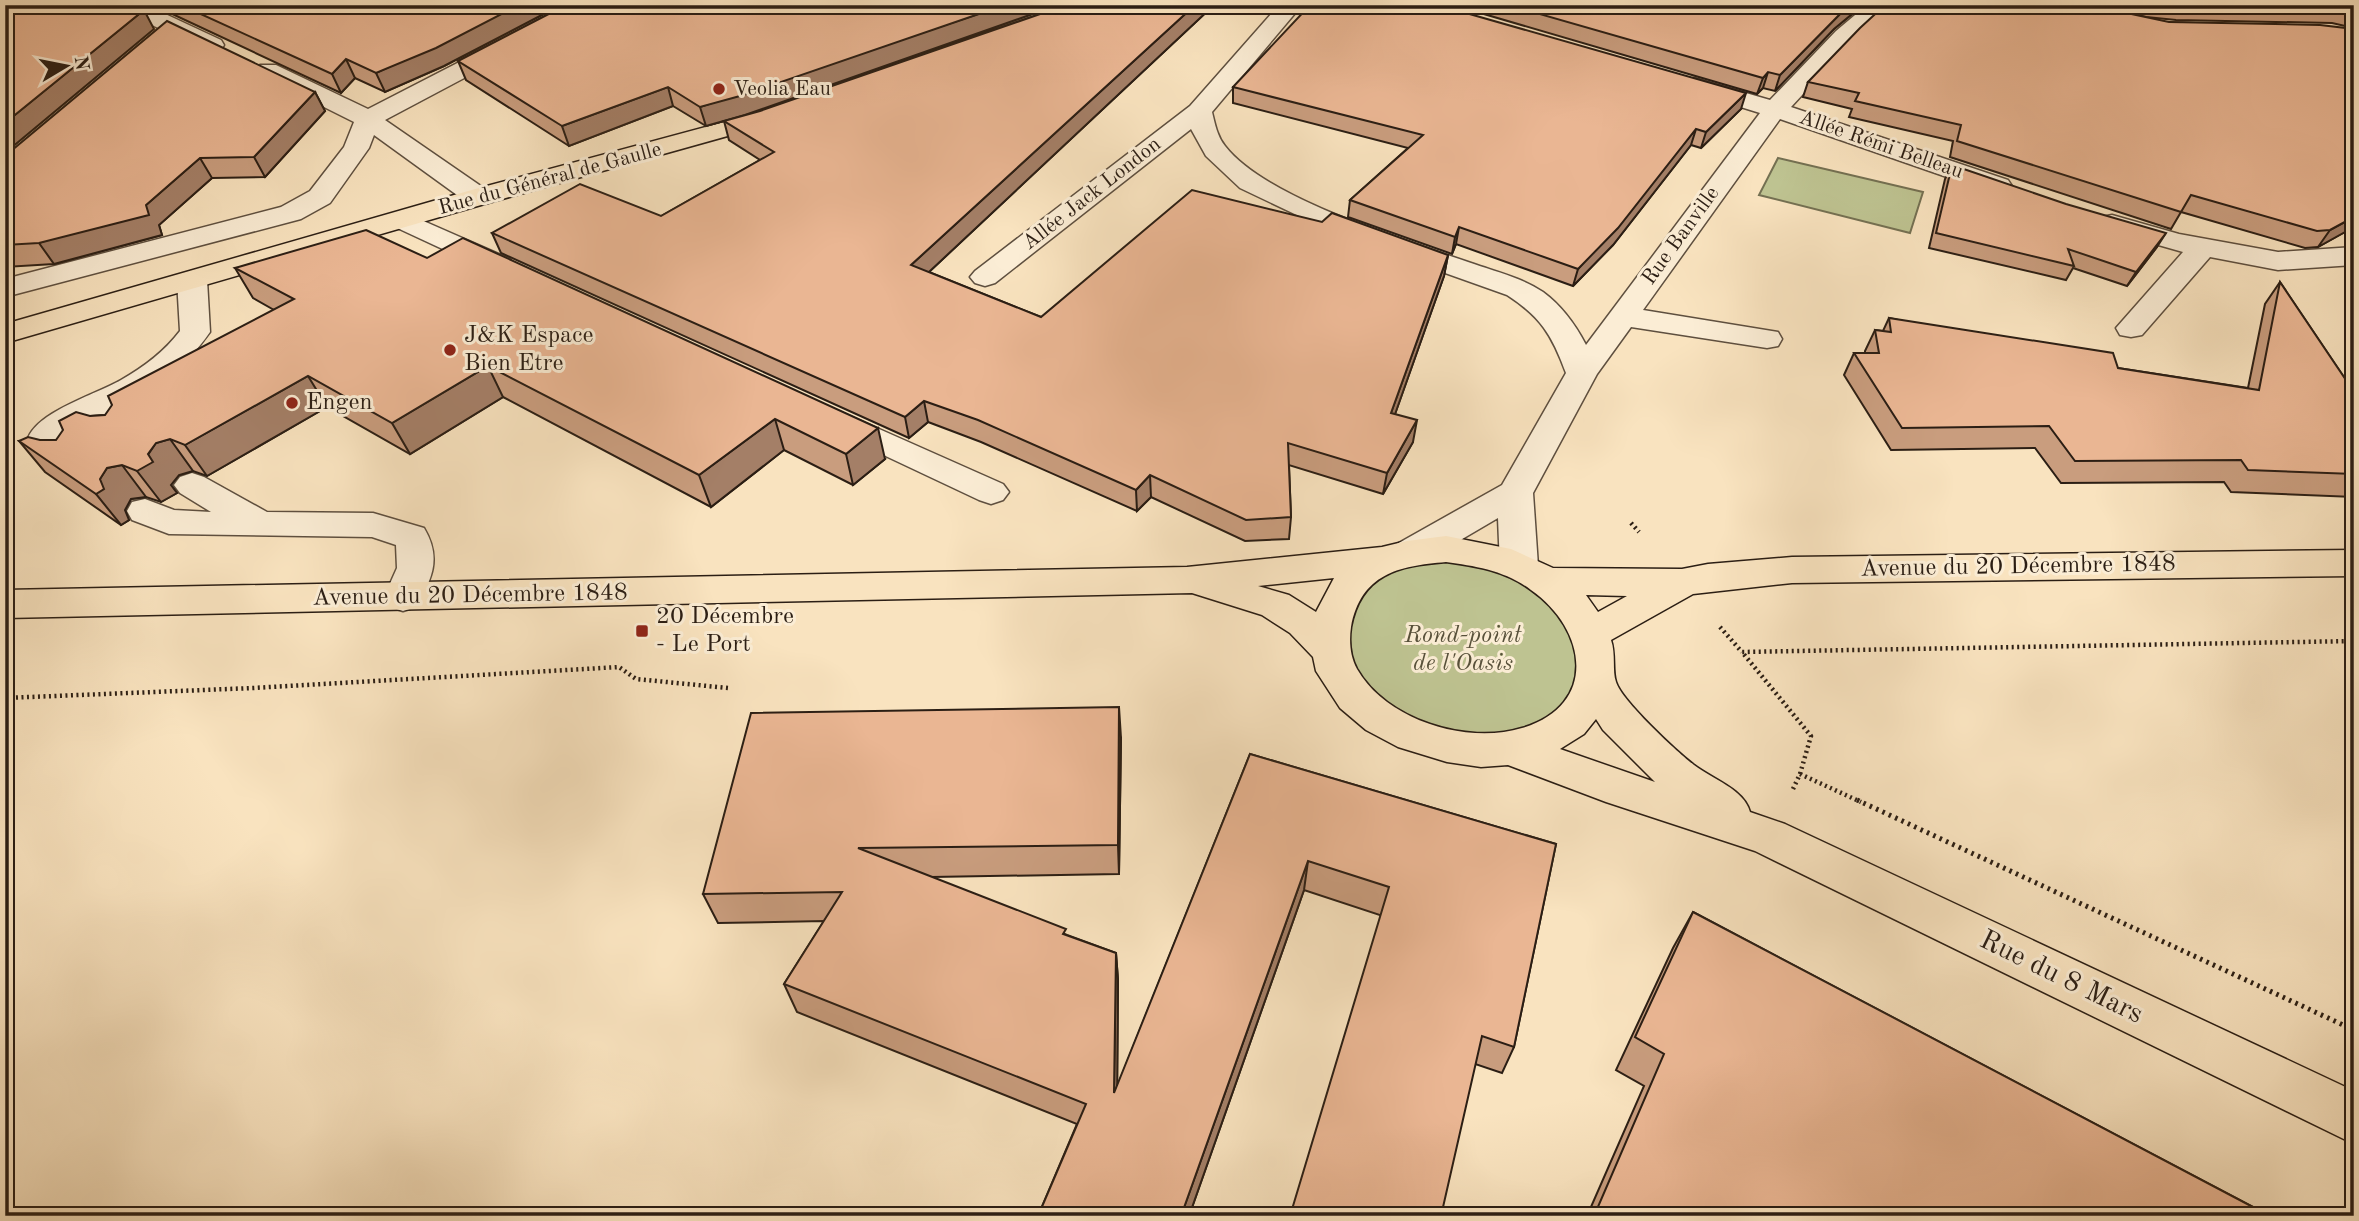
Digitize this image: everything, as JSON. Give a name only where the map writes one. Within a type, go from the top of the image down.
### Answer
[{"type":"main road","name":"Rue du Général de Gaulle","points":[[5,334],[478,197],[755,123],[804,106]]},
{"type":"main road","points":[[1446,550],[1483,553],[1533,573],[1573,604],[1591,633],[1598,667],[1595,684],[1590,698],[1567,726],[1530,744],[1511,749],[1488,751],[1444,747],[1402,732],[1366,709],[1342,680],[1330,649],[1330,620],[1341,594],[1362,573],[1396,556],[1446,550]]},
{"type":"main road","name":"Avenue du 20 Décembre 1848","points":[[5,604],[1187,580],[1396,556]]},
{"type":"main road","name":"Avenue du 20 Décembre 1848","points":[[1591,633],[1682,583],[1708,577],[1792,570],[2354,563]]},
{"type":"main road","name":"Avenue du 20 Décembre 1848","points":[[1533,573],[1682,583]]},
{"type":"main road","name":"Avenue du 20 Décembre 1848","points":[[1187,580],[1275,605],[1304,622],[1330,649]]},
{"type":"main road","name":"Rue du 8 Mars","points":[[1595,684],[1618,718],[1678,777],[1769,837]]},
{"type":"main road","name":"Rue du 8 Mars","points":[[1511,749],[1621,789],[1769,837],[2354,1118]]},
{"type":"street","points":[[128,5],[230,52]]},
{"type":"street","points":[[5,288],[290,213],[320,197],[356,148],[369,120],[571,12],[592,5]]},
{"type":"street","name":"Allée Jack London","points":[[985,277],[1199,111],[1291,5]]},
{"type":"street","name":"Rue Banville","points":[[1515,493],[1582,373],[1775,108],[1844,36],[1881,5]]},
{"type":"street","points":[[153,45],[174,27]]},
{"type":"street","points":[[252,62],[369,120],[478,197]]},
{"type":"street","name":"Allée Rémi Belleau","points":[[1668,77],[1775,108],[2029,196]]},
{"type":"street","points":[[1199,111],[1203,131],[1215,151],[1249,182],[1304,210],[1517,289],[1536,300],[1563,326],[1582,373]]},
{"type":"street","points":[[2082,214],[2202,249],[2278,261],[2354,256]]},
{"type":"street","points":[[403,220],[527,277]]},
{"type":"street","points":[[2131,328],[2202,249]]},
{"type":"street","points":[[69,460],[44,441],[47,433],[55,426],[141,382],[172,362],[195,332],[192,280]]},
{"type":"street","points":[[1622,316],[1767,339]]},
{"type":"street","points":[[803,405],[991,492]]},
{"type":"street","points":[[81,413],[116,435]]},
{"type":"street","points":[[192,485],[260,524]]},
{"type":"street","points":[[1396,556],[1515,493],[1533,573]]},
{"type":"street","points":[[145,512],[169,522],[373,525],[411,537],[418,552],[417,569],[403,597]]},
{"type":"path","points":[[1769,837],[1800,774],[1811,736],[1742,652],[2354,641]]},
{"type":"path","points":[[5,698],[253,688],[619,667],[636,679],[728,688]]},
{"type":"path","points":[[1800,774],[2354,1030]]},
{"type":"green space","points":[[1778,158],[1923,192],[1910,233],[1759,195]]},
{"type":"green space","name":"Rond-point de l'Oasis","points":[[1410,553],[1546,581],[1595,684],[1511,749],[1366,709],[1330,620]]},
{"type":"building","points":[[5,5],[60,5],[71,10],[76,5],[132,5],[144,10],[5,123]]},
{"type":"building","points":[[181,5],[519,5],[436,48],[376,73],[346,59],[332,74]]},
{"type":"building","points":[[566,5],[1005,5],[740,96],[700,107],[668,87],[562,126],[458,61]]},
{"type":"building","points":[[1066,5],[1195,5],[911,265],[1041,317],[1192,190],[1322,222],[1332,213],[1448,255],[1391,413],[1417,420],[1387,473],[1288,443],[1291,517],[1246,520],[1150,475],[1136,490],[978,420],[924,401],[905,417],[492,233],[580,184],[661,216],[774,152],[724,121]]},
{"type":"building","points":[[1310,5],[1438,5],[1746,93],[1706,132],[1696,129],[1618,228],[1578,269],[1459,227],[1455,237],[1350,200],[1423,135],[1233,87]]},
{"type":"building","points":[[1508,5],[1850,5],[1780,75],[1768,72],[1763,78]]},
{"type":"building","points":[[1885,5],[2089,5],[2169,22],[2320,25],[2354,29],[2354,217],[2330,230],[2317,231],[2191,195],[2181,212],[1957,141],[1961,125],[1855,101],[1859,93],[1808,82]]},
{"type":"building","points":[[2185,5],[2354,5],[2354,11],[2342,8]]},
{"type":"building","points":[[167,21],[315,92],[254,157],[200,158],[146,205],[149,215],[39,243],[5,245],[5,156]]},
{"type":"building","points":[[1952,165],[2066,204],[2166,233],[2136,272],[2068,249],[2074,266],[1936,233]]},
{"type":"building","points":[[366,230],[427,258],[463,238],[878,428],[846,454],[775,419],[699,475],[488,366],[392,423],[308,376],[185,445],[170,439],[156,443],[148,454],[153,462],[137,471],[122,465],[107,468],[100,479],[104,489],[96,494],[19,441],[28,437],[56,440],[63,430],[59,421],[76,412],[90,416],[105,415],[112,405],[108,396],[294,299],[235,268]]},
{"type":"building","points":[[2280,282],[2354,392],[2354,474],[2248,470],[2241,460],[2075,461],[2049,426],[1902,428],[1854,353],[1879,353],[1875,330],[1891,332],[1889,318],[2113,353],[2118,368],[2259,390]]},
{"type":"building","points":[[1119,707],[1118,845],[858,848],[1066,929],[1063,934],[1116,953],[1114,1093],[1250,754],[1556,844],[1514,1047],[1482,1036],[1441,1216],[1290,1216],[1389,887],[1308,861],[1181,1216],[1038,1216],[1086,1104],[784,984],[842,892],[703,894],[751,713]]},
{"type":"building","points":[[1693,912],[2270,1216],[1594,1216],[1664,1054],[1635,1037]]},
{"type":"place","name":"Veolia Eau","points":[[719,89]]},
{"type":"place","name":"J&K Espace Bien Etre","points":[[450,350]]},
{"type":"place","name":"Engen","points":[[292,403]]},
{"type":"place","name":"20 Décembre - Le Port","points":[[642,631]]}]
